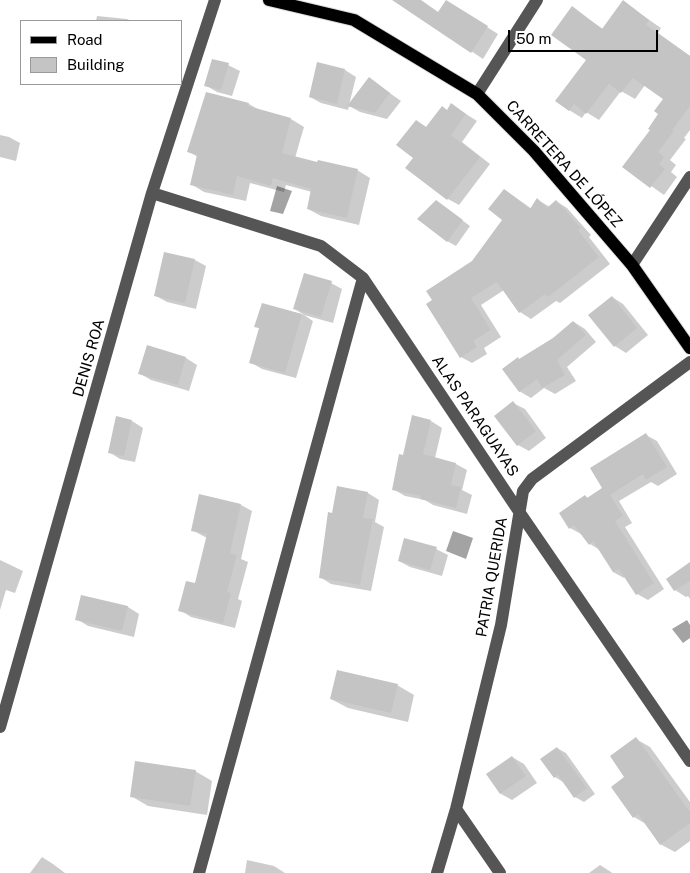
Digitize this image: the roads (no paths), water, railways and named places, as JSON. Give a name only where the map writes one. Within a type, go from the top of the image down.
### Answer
[{"type":"main road","name":"CARRETERA DE LÓPEZ","points":[[269,0],[354,20],[477,94],[534,151],[632,265],[690,348]]},
{"type":"street","name":"DENIS ROA","points":[[0,727],[152,193],[215,0]]},
{"type":"street","points":[[477,94],[537,0]]},
{"type":"street","points":[[632,265],[690,178]]},
{"type":"street","name":"ALAS PARAGUAYAS","points":[[152,193],[320,246],[363,278],[520,513],[690,760]]},
{"type":"street","points":[[199,873],[363,278]]},
{"type":"street","name":"PATRIA QUERIDA","points":[[437,873],[456,809],[501,625],[524,491],[532,479],[690,362]]},
{"type":"street","points":[[456,809],[500,873]]}]
